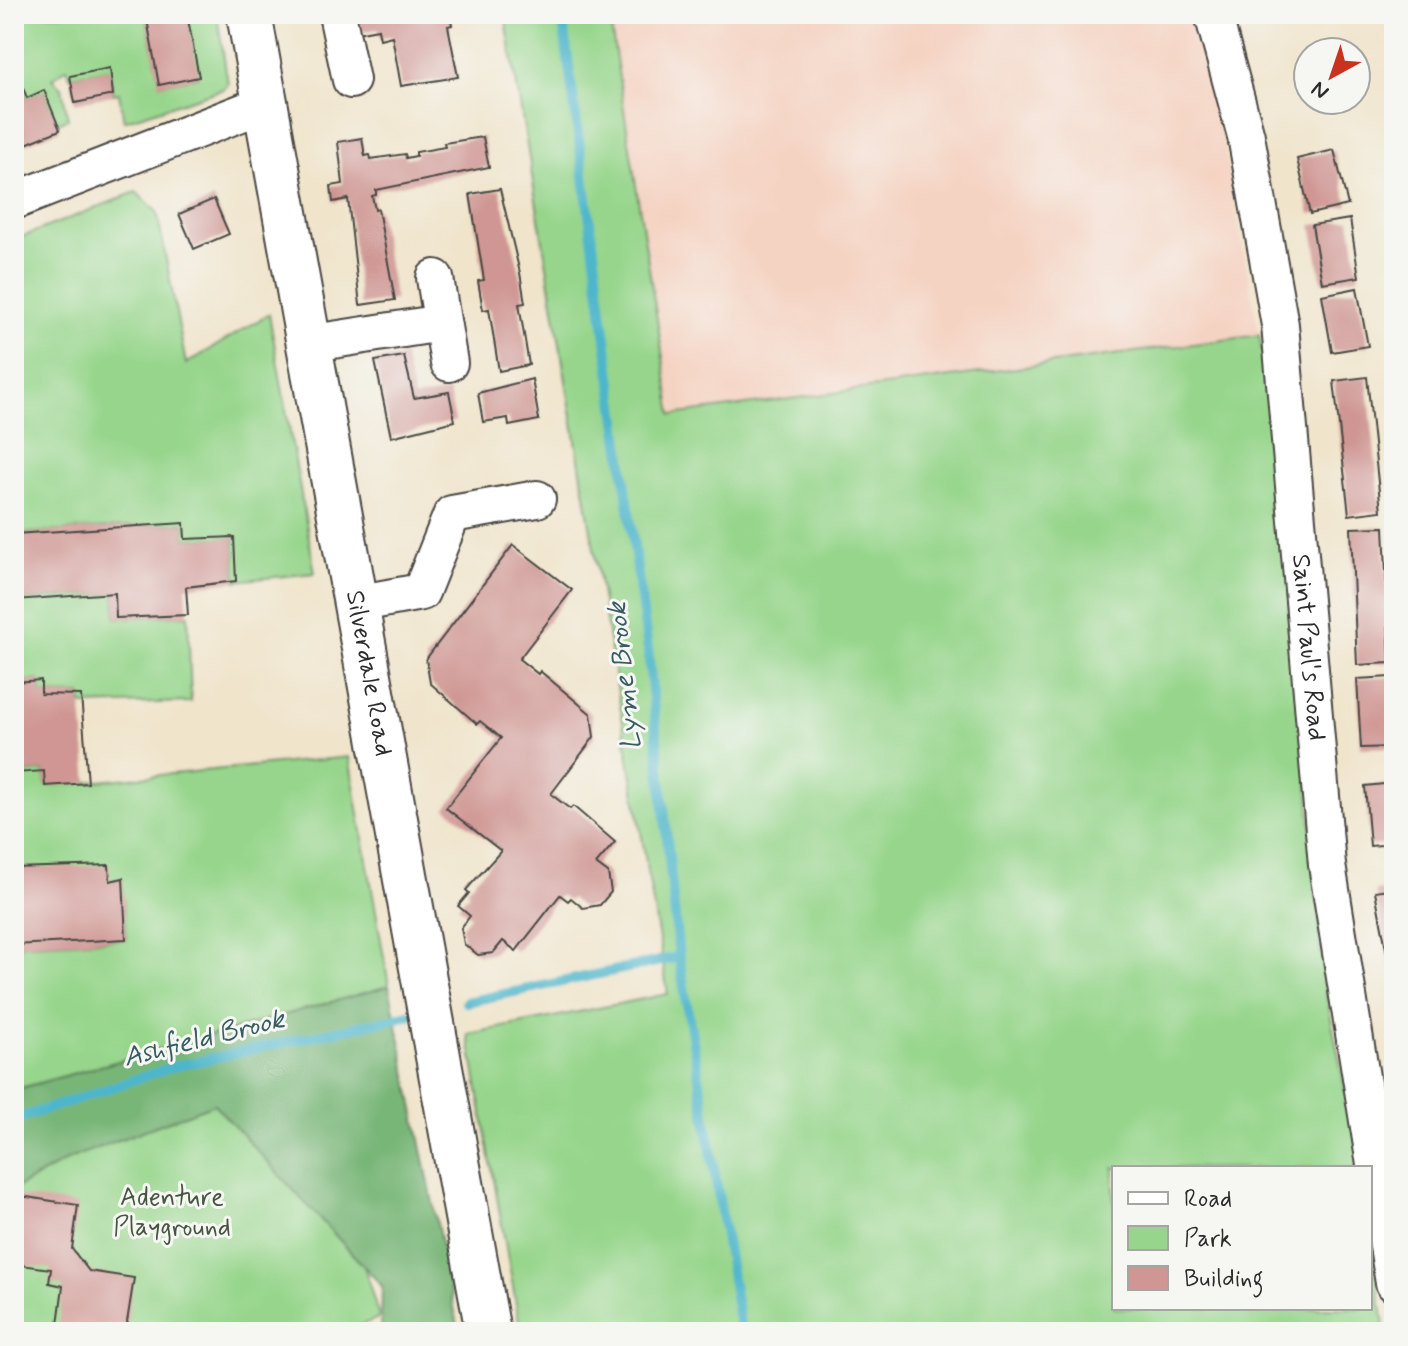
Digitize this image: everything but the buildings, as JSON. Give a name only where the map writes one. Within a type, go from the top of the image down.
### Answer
[{"type":"main road","name":"Silverdale Road","points":[[249,14],[488,1332]]},
{"type":"street","points":[[337,14],[351,80]]},
{"type":"street","name":"Saint Paul's Road","points":[[1213,14],[1246,136],[1280,325],[1327,865],[1394,1283]]},
{"type":"street","points":[[14,201],[264,104]]},
{"type":"street","points":[[435,278],[449,363]]},
{"type":"street","points":[[307,344],[442,323]]},
{"type":"street","points":[[355,604],[421,592],[452,514],[537,499]]},
{"type":"shaded area","points":[[609,14],[1191,14],[1217,106],[1259,335],[671,415]]},
{"type":"green space","points":[[14,14],[146,14],[160,84],[198,77],[187,14],[217,14],[228,84],[223,89],[124,121],[119,93],[114,94],[109,69],[70,76],[67,68],[52,79],[62,87],[68,119],[57,123],[44,91],[27,98],[20,80],[14,82]]},
{"type":"green space","points":[[505,14],[609,14],[672,415],[1259,335],[1283,470],[1324,983],[1361,1166],[1112,1166],[1112,1310],[1372,1310],[1372,1244],[1385,1332],[521,1332],[468,1034],[668,994]]},
{"type":"green space","points":[[136,192],[157,212],[186,364],[269,314],[315,573],[236,581],[234,538],[185,539],[184,523],[14,534],[14,240]]},
{"type":"green space","points":[[115,593],[116,618],[188,615],[191,702],[82,705],[81,695],[41,694],[40,680],[14,682],[14,600]]},
{"type":"green space","points":[[349,757],[389,986],[14,1090],[14,945],[126,939],[122,878],[110,881],[14,868],[14,773],[44,771],[46,786]]},
{"type":"green space","points":[[389,986],[459,1332],[381,1332],[382,1286],[214,1104],[71,1158],[14,1189],[14,1090]]},
{"type":"green space","name":"Adenture Playground","points":[[217,1079],[361,1256],[379,1318],[342,1332],[14,1332],[14,1133]]},
{"type":"waterway","name":"Lyme Brook","points":[[562,14],[648,650],[679,957],[741,1332]]},
{"type":"waterway","name":"Ashfield Brook","points":[[466,1002],[679,957]]},
{"type":"waterway","name":"Ashfield Brook","points":[[14,1120],[172,1067],[409,1015]]}]
